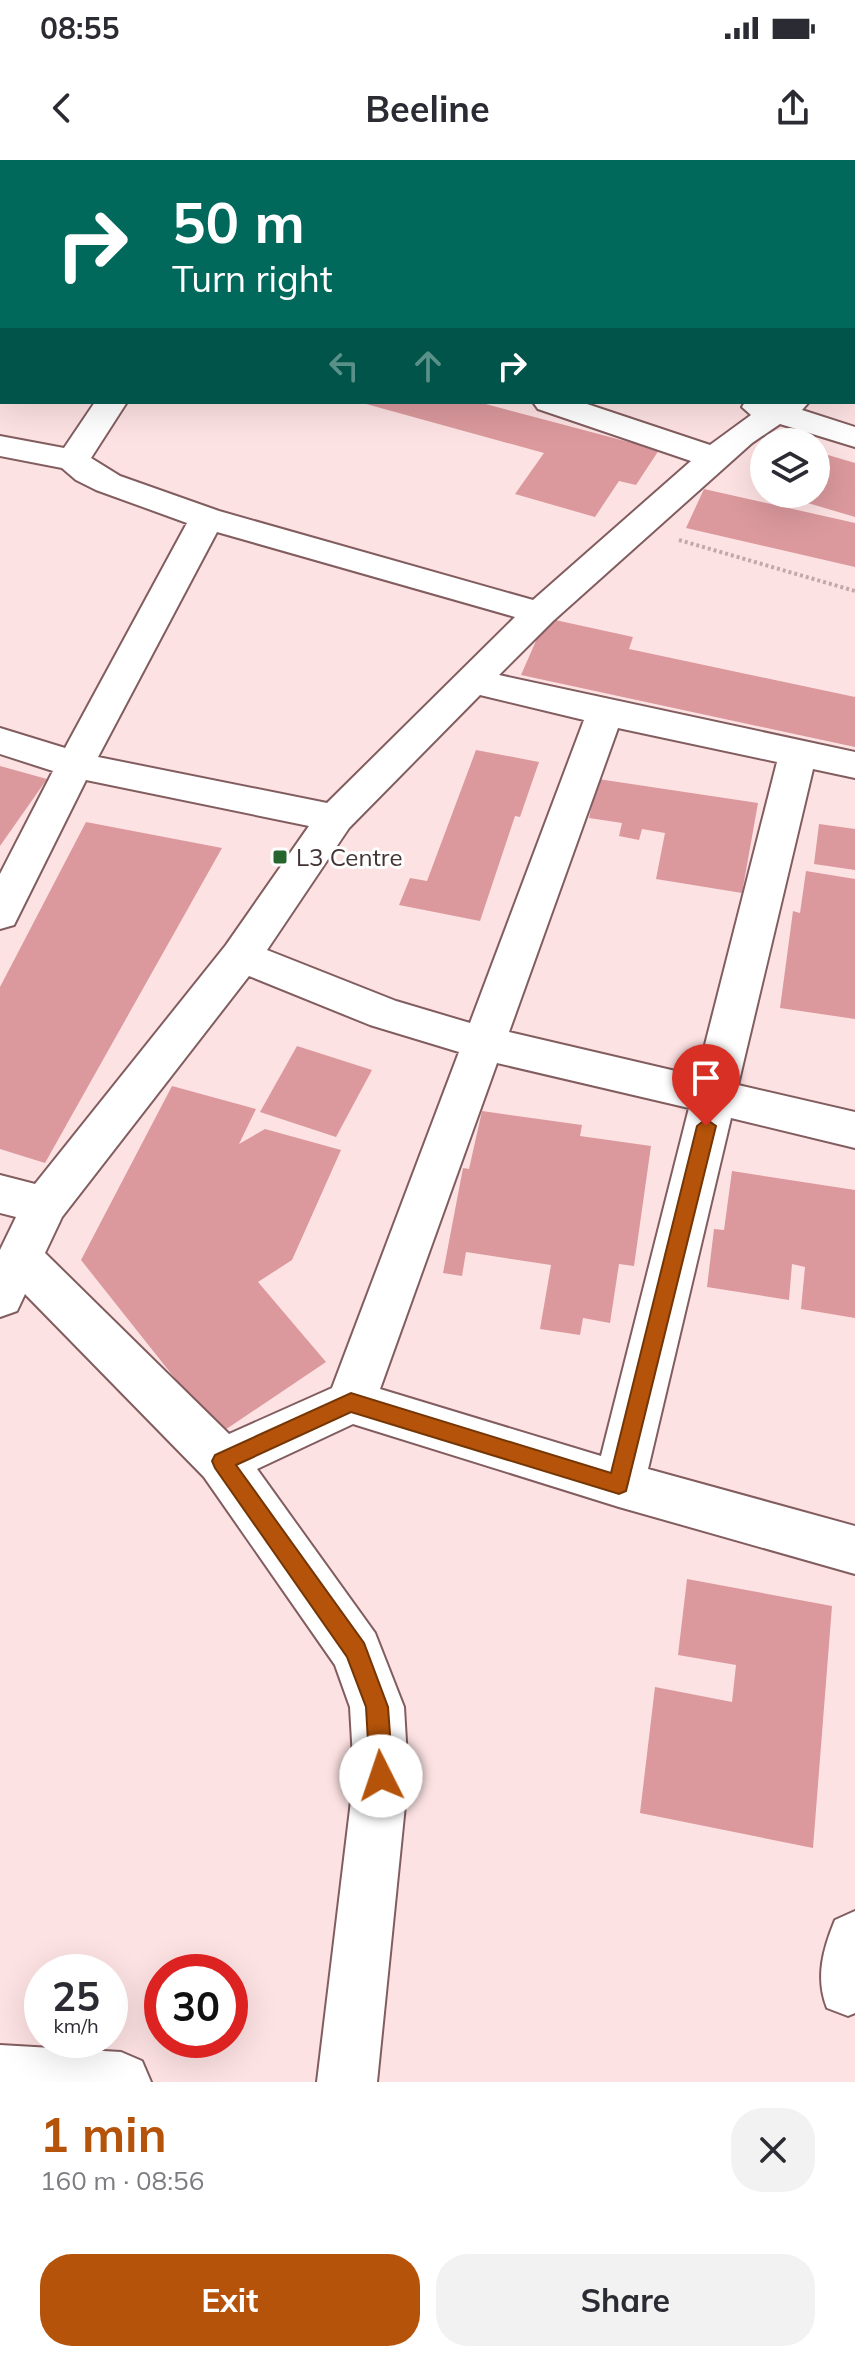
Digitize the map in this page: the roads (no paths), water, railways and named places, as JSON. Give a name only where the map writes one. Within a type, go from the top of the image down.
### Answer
[{"type":"street","points":[[73,460],[110,404]]},
{"type":"street","points":[[555,404],[715,458]]},
{"type":"street","points":[[347,2082],[381,1776],[377,1707],[356,1651],[222,1461],[10,1278],[45,1205],[241,956],[335,818],[540,613],[771,406],[855,437]]},
{"type":"street","points":[[0,446],[73,460],[88,473],[108,483],[207,518],[540,613]]},
{"type":"street","points":[[0,914],[75,765],[207,518]]},
{"type":"street","points":[[472,681],[605,713],[855,765]]},
{"type":"street","points":[[351,1402],[605,713]]},
{"type":"street","points":[[0,741],[75,765],[335,818]]},
{"type":"street","points":[[619,1484],[798,753]]},
{"type":"street","points":[[241,956],[385,1014],[483,1043],[855,1130]]},
{"type":"street","points":[[0,1194],[45,1205]]},
{"type":"street","points":[[222,1461],[351,1402],[619,1484],[855,1550]]},
{"type":"street","points":[[0,2075],[121,2082]]},
{"type":"place","name":"L3 Centre","points":[[280,857]]}]
